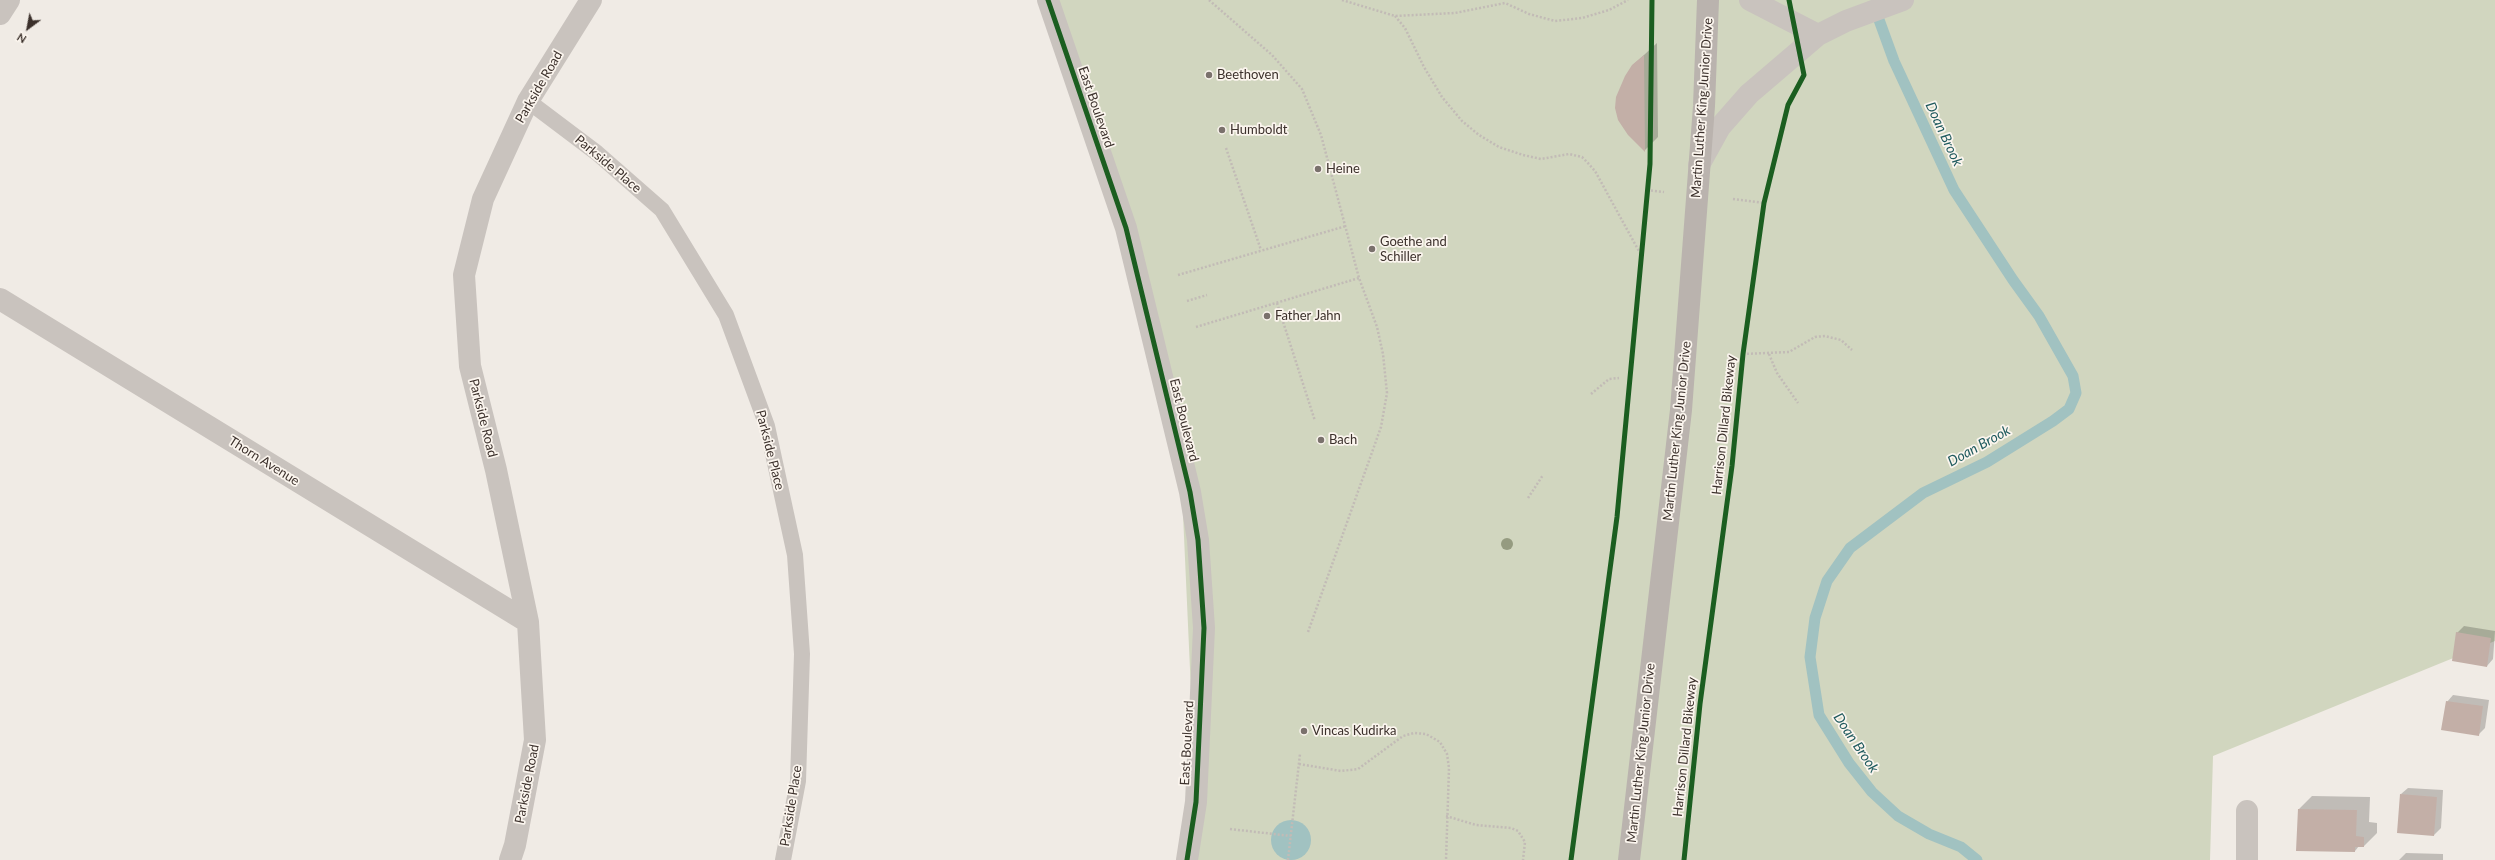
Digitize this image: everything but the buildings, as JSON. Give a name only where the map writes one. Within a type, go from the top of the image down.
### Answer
[{"type":"main road","name":"Martin Luther King Junior Drive","points":[[1629,860],[1681,410],[1699,165],[1708,0]]},
{"type":"street","points":[[0,14],[9,0]]},
{"type":"street","name":"Parkside Road","points":[[510,860],[515,845],[535,740],[528,622],[496,470],[470,366],[464,275],[483,199],[528,101],[591,0]]},
{"type":"street","points":[[1750,0],[1818,35]]},
{"type":"street","points":[[1699,165],[1720,127],[1749,94],[1818,35],[1846,21],[1903,0]]},
{"type":"street","name":"East Boulevard","points":[[1048,1],[1126,228],[1190,492],[1198,540],[1204,628],[1196,802],[1187,860]]},
{"type":"street","name":"Thorn Avenue","points":[[0,299],[528,622]]},
{"type":"street","points":[[2247,810],[2247,860]]},
{"type":"lane","name":"Parkside Place","points":[[528,101],[597,153],[662,210],[726,315],[766,426],[795,555],[802,654],[798,781],[783,860]]},
{"type":"path","points":[[1209,0],[1272,55],[1302,89],[1321,135],[1359,278],[1377,327],[1387,381],[1386,405],[1367,470],[1308,632]]},
{"type":"path","points":[[1342,0],[1395,16],[1455,13],[1506,3],[1529,14],[1555,21],[1582,18],[1609,10],[1628,0]]},
{"type":"path","points":[[1571,860],[1617,517],[1640,255],[1650,164],[1652,0]]},
{"type":"path","points":[[1395,16],[1405,28],[1424,67],[1442,97],[1462,121],[1479,135],[1499,147],[1523,155],[1541,158],[1568,154],[1582,157],[1595,171],[1640,255]]},
{"type":"path","points":[[1226,148],[1261,250]]},
{"type":"path","points":[[1647,190],[1664,192]]},
{"type":"path","points":[[1763,210],[1766,195]]},
{"type":"path","points":[[1733,199],[1764,202]]},
{"type":"path","points":[[1178,275],[1346,226]]},
{"type":"path","points":[[1196,327],[1359,278]]},
{"type":"path","points":[[1187,301],[1207,295]]},
{"type":"path","points":[[1277,303],[1314,421]]},
{"type":"path","points":[[1743,354],[1789,352],[1815,337],[1826,336],[1841,340],[1852,350]]},
{"type":"path","points":[[1769,354],[1778,374],[1798,403]]},
{"type":"path","points":[[1591,394],[1604,382],[1619,378]]},
{"type":"path","points":[[1528,498],[1543,475]]},
{"type":"path","points":[[1299,764],[1341,771],[1358,769],[1403,736],[1414,733],[1426,734],[1440,742],[1447,754],[1449,781],[1446,816],[1446,860]]},
{"type":"path","points":[[1288,860],[1300,754]]},
{"type":"path","points":[[1446,816],[1476,824],[1511,828],[1518,831],[1525,842],[1523,860]]},
{"type":"path","points":[[1230,829],[1291,836]]},
{"type":"green space","points":[[1048,0],[2495,0],[2495,641],[2213,756],[2210,860],[1183,860],[1196,802],[1180,448]]},
{"type":"water","points":[[1295,820],[1302,823],[1308,829],[1311,840],[1310,848],[1302,857],[1295,860],[1287,860],[1280,857],[1272,848],[1271,836],[1274,829],[1283,821]]},
{"type":"waterway","name":"Doan Brook","points":[[1874,6],[1894,61],[1954,190],[2013,280],[2039,316],[2073,376],[2076,393],[2069,409],[2053,421],[1987,462],[1923,493],[1850,548],[1827,581],[1815,618],[1810,657],[1819,715],[1849,763],[1872,792],[1898,816],[1929,834],[1961,847],[1977,860]]},
{"type":"cycle path","points":[[1048,0],[1126,228],[1190,492],[1198,540],[1204,628],[1196,802],[1187,860]]},
{"type":"cycle path","points":[[1571,860],[1617,517],[1650,164],[1652,0]]},
{"type":"cycle path","name":"Harrison Dillard Bikeway","points":[[1684,860],[1700,704],[1732,466],[1743,354],[1764,203],[1788,105],[1804,75],[1789,0]]},
{"type":"place","name":"Beethoven","points":[[1209,75]]},
{"type":"place","name":"Humboldt","points":[[1222,130]]},
{"type":"place","name":"Heine","points":[[1318,169]]},
{"type":"place","name":"Goethe and Schiller","points":[[1372,249]]},
{"type":"place","name":"Father Jahn","points":[[1267,316]]},
{"type":"place","name":"Bach","points":[[1321,440]]},
{"type":"place","name":"Vincas Kudirka","points":[[1304,731]]}]
